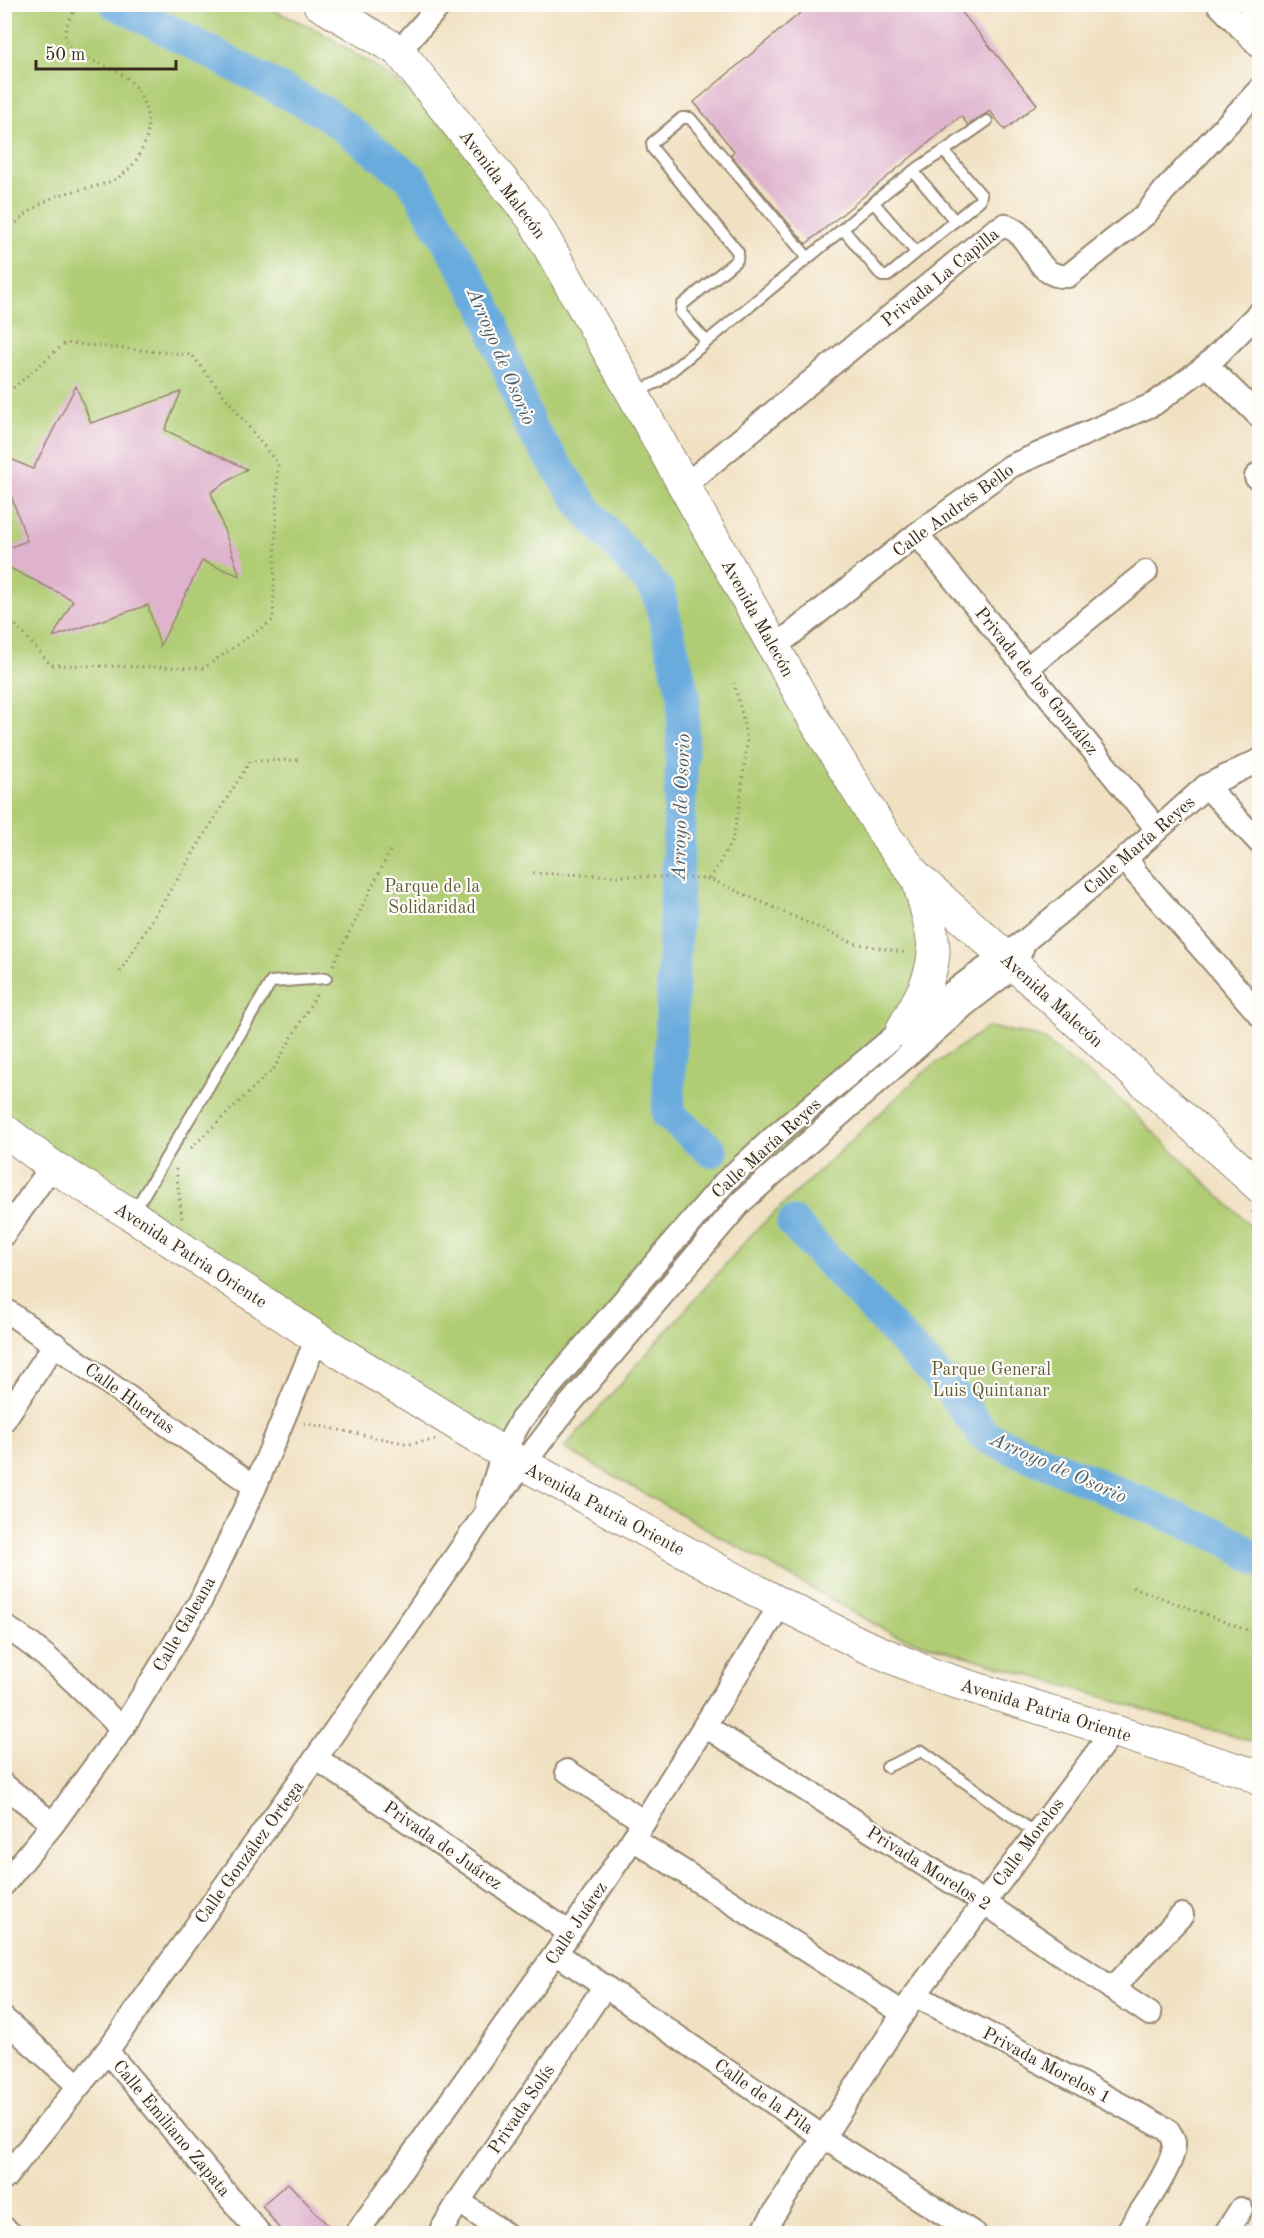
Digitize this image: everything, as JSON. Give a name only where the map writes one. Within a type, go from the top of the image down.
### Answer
[{"type":"street","name":"Avenida Malecón","points":[[319,4],[399,51],[533,219],[815,721],[886,837],[916,876],[1015,955],[1260,1187]]},
{"type":"street","points":[[399,51],[441,4]]},
{"type":"street","points":[[1218,4],[1260,47]]},
{"type":"street","points":[[1241,28],[1259,4]]},
{"type":"street","name":"Privada La Capilla","points":[[684,486],[994,231],[1005,225],[1017,232],[1048,273],[1057,277],[1068,276],[1146,214],[1164,191],[1260,89]]},
{"type":"street","name":"Calle Andrés Bello","points":[[775,647],[917,534],[1011,466],[1155,404],[1206,364],[1260,312]]},
{"type":"street","points":[[1206,364],[1260,417]]},
{"type":"street","name":"Privada de los González","points":[[917,534],[1157,829]]},
{"type":"street","points":[[1026,669],[1146,572]]},
{"type":"street","name":"Calle María Reyes","points":[[513,1459],[568,1406],[741,1202],[966,1004],[1015,955],[1206,786],[1260,760]]},
{"type":"street","points":[[1206,786],[1260,843]]},
{"type":"street","points":[[1127,857],[1136,872],[1260,1015]]},
{"type":"street","points":[[902,1030],[926,987],[934,957],[928,916],[916,876]]},
{"type":"street","name":"Calle María Reyes","points":[[513,1459],[521,1420],[725,1182],[775,1136],[902,1030],[969,980],[1015,955]]},
{"type":"street","name":"Avenida Patria Oriente","points":[[4,1130],[52,1166],[132,1215],[317,1338],[473,1435],[781,1604],[863,1645],[933,1675],[1246,1772],[1260,1780]]},
{"type":"street","points":[[4,1234],[52,1166]]},
{"type":"street","name":"Calle Huertas","points":[[4,1309],[255,1487]]},
{"type":"street","name":"Calle Galeana","points":[[4,1884],[53,1824],[122,1729],[200,1602],[285,1420],[317,1338]]},
{"type":"street","points":[[4,1420],[56,1344]]},
{"type":"street","name":"Calle González Ortega","points":[[4,2179],[107,2051],[316,1758],[483,1516],[513,1459]]},
{"type":"street","name":"Calle Juárez","points":[[356,2234],[570,1933],[639,1830],[781,1604]]},
{"type":"street","points":[[4,1626],[22,1637],[86,1693],[122,1729]]},
{"type":"street","name":"Privada Morelos 2","points":[[705,1726],[983,1902],[1150,2014]]},
{"type":"street","name":"Calle Morelos","points":[[761,2234],[909,2004],[1113,1731]]},
{"type":"street","name":"Privada de Juárez","points":[[316,1758],[570,1933]]},
{"type":"street","points":[[567,1771],[639,1830],[909,2004]]},
{"type":"street","points":[[4,1785],[53,1824]]},
{"type":"street","points":[[1112,1989],[1182,1915]]},
{"type":"street","name":"Calle de la Pila","points":[[556,1953],[823,2137],[975,2234]]},
{"type":"street","name":"Privada Solís","points":[[439,2234],[605,1986]]},
{"type":"street","name":"Privada Morelos 1","points":[[909,2004],[1168,2130],[1174,2140],[1173,2154],[1167,2169],[1126,2234]]},
{"type":"street","points":[[4,2019],[78,2085]]},
{"type":"street","name":"Calle Emiliano Zapata","points":[[107,2051],[260,2234]]},
{"type":"street","points":[[459,2201],[506,2234]]},
{"type":"street","points":[[1225,2234],[1241,2209]]},
{"type":"street","points":[[4,2228],[11,2234]]},
{"type":"lane","points":[[706,342],[681,313],[682,305],[737,260],[738,252],[653,150],[652,142],[682,118],[690,118],[808,258]]},
{"type":"lane","points":[[633,394],[658,382],[913,171],[987,121]]},
{"type":"lane","points":[[843,229],[882,276],[888,276],[980,200],[981,195],[944,151]]},
{"type":"lane","points":[[913,171],[955,221]]},
{"type":"lane","points":[[874,203],[916,252]]},
{"type":"lane","points":[[132,1215],[271,982],[326,978]]},
{"type":"lane","points":[[887,1767],[922,1751],[1035,1833]]},
{"type":"path","points":[[4,236],[31,211],[51,198],[112,182],[128,172],[146,142],[148,124],[145,105],[139,92],[118,72],[73,52],[68,45],[66,37],[70,18],[79,4]]},
{"type":"path","points":[[4,396],[65,343],[192,356],[278,464],[273,620],[204,668],[51,665],[4,612]]},
{"type":"path","points":[[710,879],[732,841],[739,808],[747,743],[734,682]]},
{"type":"path","points":[[120,972],[250,761],[298,760]]},
{"type":"path","points":[[184,1154],[274,1068],[326,978],[390,851]]},
{"type":"path","points":[[533,873],[710,879],[854,943],[934,957]]},
{"type":"path","points":[[175,1162],[187,1253]]},
{"type":"path","points":[[285,1420],[409,1444],[473,1435]]},
{"type":"path","points":[[1133,1587],[1260,1635]]},
{"type":"green space","name":"Parque de la Solidaridad","points":[[4,5],[262,5],[319,31],[405,88],[509,189],[916,876],[934,957],[913,1022],[503,1453],[5,1129]]},
{"type":"green space","name":"Parque General Luis Quintanar","points":[[988,1027],[1040,1037],[1112,1092],[1259,1234],[1259,1744],[892,1634],[564,1448],[751,1235],[924,1072]]},
{"type":"building","points":[[811,4],[955,4],[1037,104],[1005,130],[990,111],[968,125],[961,116],[806,244],[731,155],[734,151],[694,102]]},
{"type":"building","points":[[76,386],[91,423],[181,392],[165,430],[247,469],[211,492],[240,576],[202,561],[160,646],[148,605],[53,637],[73,600],[4,565],[4,549],[27,541],[4,475],[4,456],[33,469]]},
{"type":"building","points":[[288,2183],[336,2234],[283,2234],[262,2205]]},
{"type":"waterway","name":"Arroyo de Osorio","points":[[116,4],[327,114],[412,179],[484,304],[530,427],[587,511],[658,591],[684,697],[668,1114],[711,1151]]},
{"type":"waterway","name":"Arroyo de Osorio","points":[[793,1223],[949,1389],[986,1437],[1228,1540],[1260,1561]]}]
